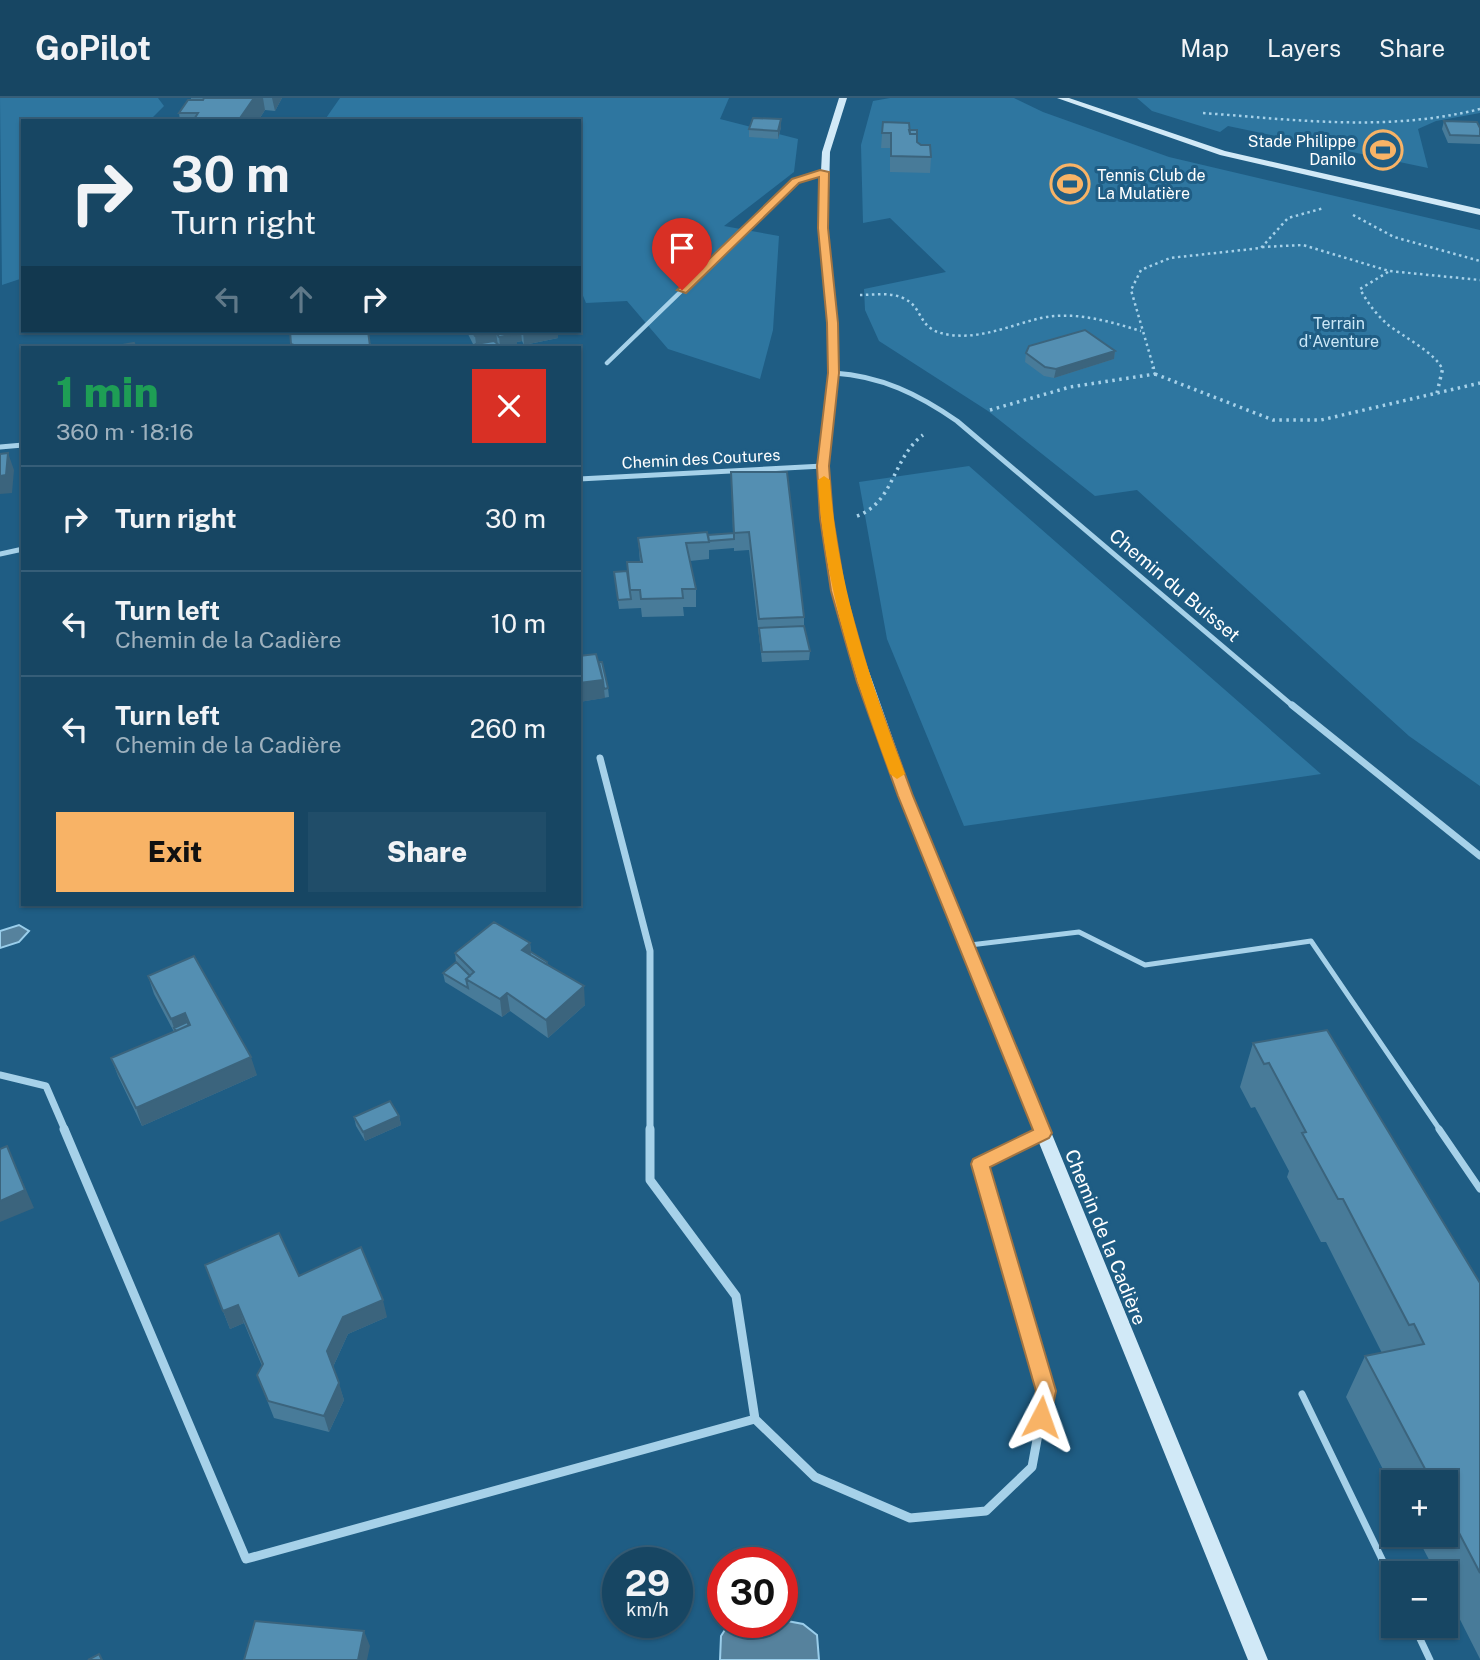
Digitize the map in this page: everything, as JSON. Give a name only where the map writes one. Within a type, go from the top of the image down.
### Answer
[{"type":"street","name":"Chemin de la Cadière","points":[[843,98],[826,152],[823,228],[834,373],[823,466],[826,518],[838,591],[864,682],[967,945],[1258,1660]]},
{"type":"street","points":[[1062,98],[1223,153],[1480,212]]},
{"type":"street","points":[[607,363],[795,181],[824,172]]},
{"type":"street","name":"Chemin du Buisset","points":[[834,373],[863,374],[883,379],[923,397],[957,421],[1350,754],[1480,856]]},
{"type":"street","points":[[0,447],[21,444]]},
{"type":"street","name":"Chemin des Coutures","points":[[581,478],[823,466]]},
{"type":"street","points":[[0,554],[21,549]]},
{"type":"street","points":[[600,758],[650,951],[650,1180],[736,1296],[755,1419],[815,1477],[910,1518],[986,1511],[1032,1467],[1046,1391],[980,1164],[1043,1133]]},
{"type":"street","points":[[0,1075],[46,1086],[246,1559],[755,1419]]},
{"type":"lane","points":[[967,945],[1079,932],[1145,965],[1311,942],[1480,1189]]},
{"type":"lane","points":[[1302,1394],[1382,1561]]},
{"type":"lane","points":[[1420,1638],[1430,1660]]},
{"type":"path","points":[[1192,112],[1390,122],[1464,114],[1480,109]]},
{"type":"path","points":[[1261,248],[1288,219],[1381,189]]},
{"type":"path","points":[[1346,211],[1394,237],[1480,261]]},
{"type":"path","points":[[1155,374],[1131,290],[1140,270],[1170,258],[1303,245],[1389,271],[1480,280]]},
{"type":"path","points":[[1389,271],[1360,289],[1366,302],[1384,323],[1443,366],[1437,393]]},
{"type":"path","points":[[830,296],[887,294],[906,298],[915,308],[919,321],[931,330],[953,335],[984,333],[1056,316],[1102,320],[1141,331]]},
{"type":"path","points":[[983,412],[1070,387],[1155,374],[1273,420],[1321,420],[1480,383]]},
{"type":"path","points":[[850,517],[874,510],[894,481],[909,444],[927,433]]},
{"type":"green space","points":[[0,98],[158,98],[164,106],[151,119],[21,119],[21,279],[2,285]]},
{"type":"green space","points":[[340,98],[729,98],[720,119],[798,139],[794,172],[724,226],[779,236],[773,330],[760,379],[668,349],[627,301],[586,303],[581,291],[581,119],[325,119]]},
{"type":"green space","name":"Terrain d'Aventure","points":[[890,98],[1014,98],[1043,112],[1169,157],[1480,230],[1480,786],[1409,736],[1137,490],[1095,496],[988,411],[879,341],[865,310],[864,289],[946,272],[890,218],[863,223],[861,145],[873,101]]},
{"type":"green space","name":"Stade Philippe Danilo","points":[[1137,98],[1480,98],[1480,113],[1436,121],[1418,129],[1428,168],[1228,126],[1220,132],[1152,111]]},
{"type":"green space","points":[[969,466],[1321,774],[964,826],[887,639],[859,482]]},
{"type":"shaded area","points":[[19,925],[29,931],[19,942],[0,948],[0,931]]},
{"type":"shaded area","points":[[798,1623],[817,1635],[819,1660],[720,1660],[721,1638],[798,1638]]},
{"type":"building","points":[[254,98],[239,119],[194,119],[198,113],[179,113],[188,100]]},
{"type":"building","points":[[753,118],[781,119],[778,131],[749,129]]},
{"type":"building","points":[[1444,121],[1477,122],[1480,136],[1450,135]]},
{"type":"building","points":[[883,122],[909,123],[910,134],[917,134],[917,142],[930,145],[931,157],[891,156],[891,133],[882,133]]},
{"type":"building","points":[[1085,330],[1115,351],[1056,369],[1045,367],[1026,353],[1029,346]]},
{"type":"building","points":[[290,333],[368,333],[370,346],[296,346],[291,344]]},
{"type":"building","points":[[497,333],[516,334],[499,337]]},
{"type":"building","points":[[494,341],[500,346],[477,346],[476,344]]},
{"type":"building","points":[[8,453],[6,475],[0,476],[0,454]]},
{"type":"building","points":[[731,472],[787,472],[804,617],[759,619],[749,532],[734,533]]},
{"type":"building","points":[[707,532],[709,542],[686,543],[696,589],[682,589],[683,598],[641,599],[640,590],[630,590],[627,562],[642,562],[638,538]]},
{"type":"building","points":[[734,533],[734,539],[709,541],[708,535]]},
{"type":"building","points":[[627,571],[631,599],[618,600],[614,572]]},
{"type":"building","points":[[804,626],[810,651],[762,652],[759,628]]},
{"type":"building","points":[[596,654],[603,680],[581,683],[581,656]]},
{"type":"building","points":[[599,662],[602,662],[608,688],[604,689]]},
{"type":"building","points":[[494,922],[530,943],[522,950],[584,986],[546,1020],[507,993],[500,999],[466,979],[474,972],[455,953]]},
{"type":"building","points":[[531,952],[547,962],[546,964],[529,954]]},
{"type":"building","points":[[194,956],[251,1057],[136,1108],[111,1058],[190,1025],[185,1013],[171,1019],[148,976]]},
{"type":"building","points":[[456,962],[470,976],[466,979],[468,988],[443,973]]},
{"type":"building","points":[[187,1022],[189,1025],[176,1031],[174,1028]]},
{"type":"building","points":[[1327,1030],[1480,1283],[1480,1573],[1458,1531],[1458,1470],[1426,1470],[1365,1356],[1424,1344],[1414,1324],[1409,1325],[1343,1199],[1338,1199],[1302,1133],[1306,1132],[1269,1063],[1264,1064],[1253,1043]]},
{"type":"building","points":[[390,1101],[399,1116],[363,1132],[354,1117]]},
{"type":"building","points":[[7,1146],[25,1190],[0,1201],[0,1149]]},
{"type":"building","points":[[279,1233],[299,1276],[361,1247],[383,1300],[343,1317],[327,1351],[339,1383],[324,1416],[268,1401],[257,1375],[263,1364],[238,1305],[223,1311],[205,1265]]},
{"type":"building","points":[[255,1621],[364,1631],[358,1660],[244,1660]]},
{"type":"building","points":[[99,1654],[102,1660],[88,1660]]},
{"type":"slow traffic","points":[[824,480],[826,518],[838,591],[864,682],[897,774]]},
{"type":"place","name":"Stade Philippe Danilo","points":[[1383,150]]},
{"type":"place","name":"Tennis Club de La Mulatière","points":[[1070,184]]},
{"type":"route","points":[[682,290],[795,181],[824,172],[823,228],[834,373],[823,466],[826,518],[838,591],[864,682],[906,796],[1043,1133],[980,1164],[1046,1391],[1041,1417]]}]
